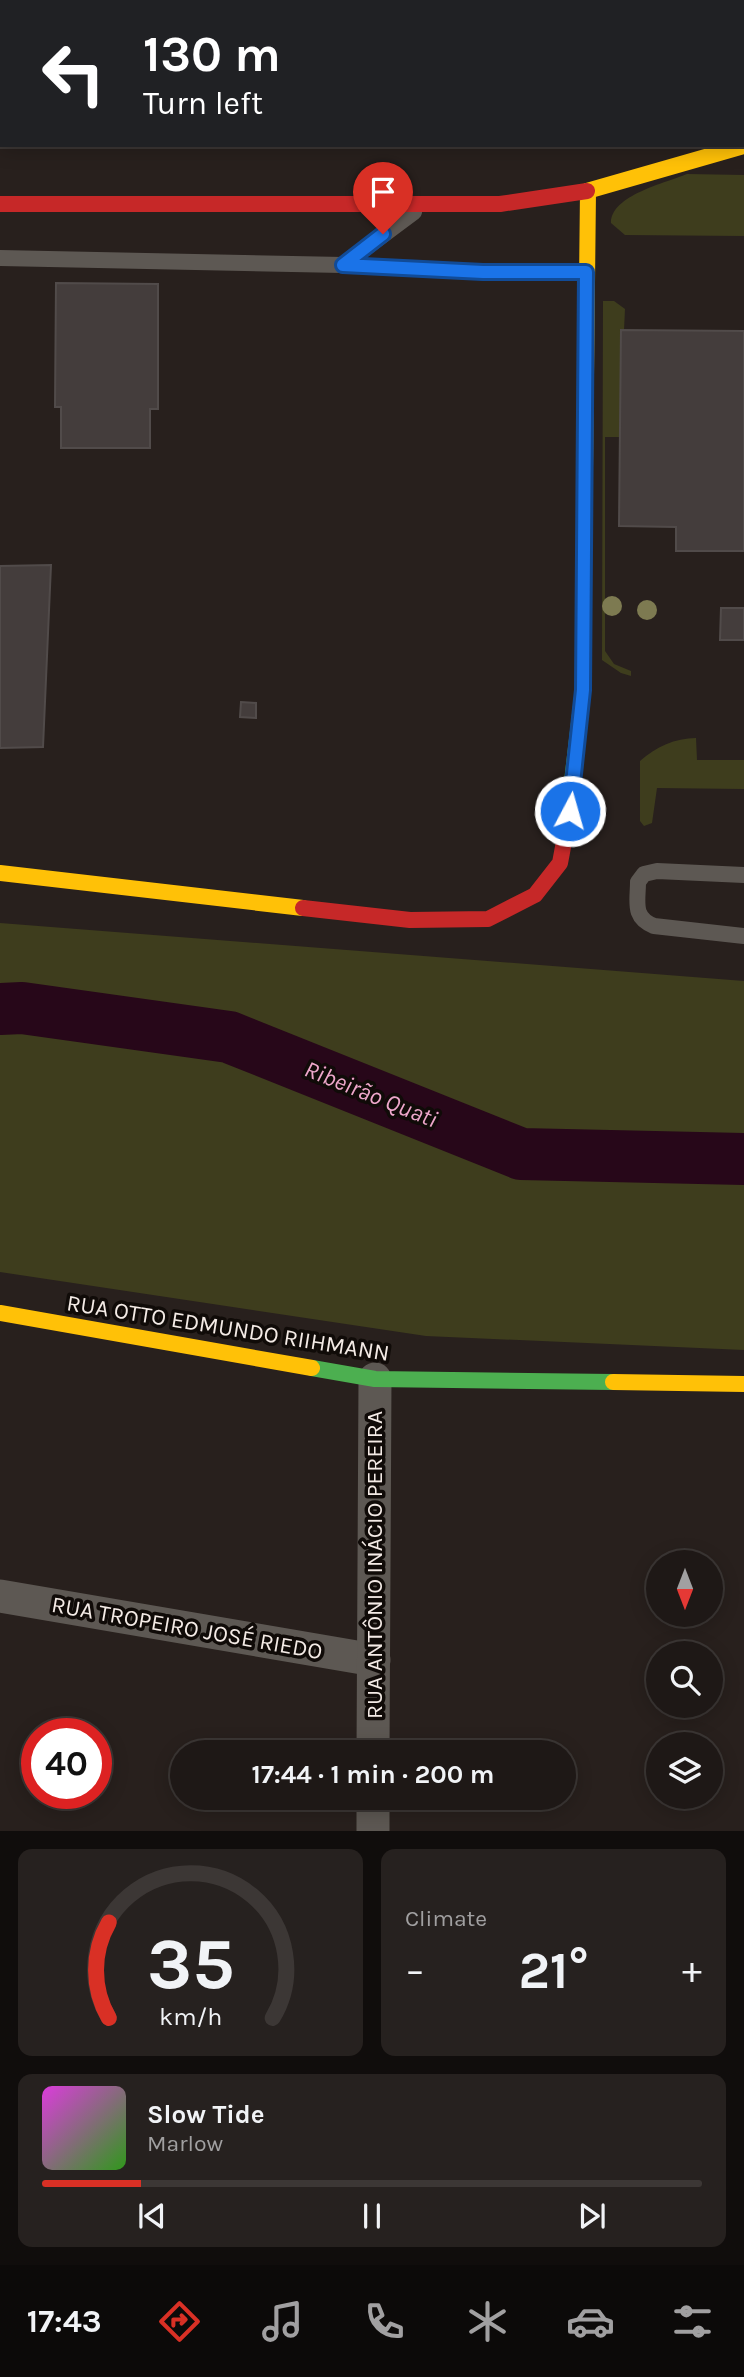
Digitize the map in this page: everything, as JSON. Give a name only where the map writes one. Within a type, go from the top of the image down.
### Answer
[{"type":"main road","points":[[0,204],[500,204],[588,191],[734,147]]},
{"type":"main road","points":[[0,873],[410,919],[488,919],[535,895],[560,863],[570,811],[583,690],[588,191]]},
{"type":"main road","name":"RUA OTTO EDMUNDO RIIHMANN","points":[[0,1313],[375,1379],[744,1384]]},
{"type":"street","name":"RUA ANTÔNIO INÁCIO PEREIRA","points":[[373,1740],[375,1379]]},
{"type":"street","name":"RUA TROPEIRO JOSÉ RIEDO","points":[[0,1596],[374,1660]]},
{"type":"street","points":[[373,1810],[373,1831]]},
{"type":"lane","points":[[343,265],[424,204]]},
{"type":"lane","points":[[0,258],[343,265],[483,272],[586,272]]},
{"type":"lane","points":[[744,875],[657,871],[644,874],[638,882],[638,915],[643,922],[653,926],[744,936]]},
{"type":"shaded area","points":[[687,174],[744,175],[744,236],[625,235],[611,223],[613,213],[630,198],[641,191]]},
{"type":"shaded area","points":[[603,301],[614,301],[625,309],[624,330],[621,330],[620,437],[605,437],[605,651],[614,664],[631,671],[631,676],[621,673],[602,660]]},
{"type":"shaded area","points":[[696,738],[697,760],[744,760],[744,789],[657,788],[652,823],[644,826],[640,821],[640,761],[666,744]]},
{"type":"shaded area","points":[[0,923],[744,981],[744,1350],[426,1336],[0,1272]]},
{"type":"building","points":[[56,283],[158,284],[158,409],[150,409],[150,448],[61,448],[61,407],[55,407]]},
{"type":"building","points":[[621,330],[744,331],[744,551],[676,551],[676,527],[619,526]]},
{"type":"building","points":[[51,565],[43,747],[0,748],[0,566]]},
{"type":"building","points":[[721,608],[744,608],[744,640],[720,640]]},
{"type":"building","points":[[241,702],[256,703],[256,718],[240,717]]},
{"type":"waterway","name":"Ribeirão Quati","points":[[0,1009],[22,1008],[229,1037],[521,1154],[744,1159]]},
{"type":"traffic: fast","points":[[566,831],[583,689],[584,559]]},
{"type":"traffic: fast","points":[[312,1368],[375,1379],[613,1382]]},
{"type":"traffic: slow","points":[[587,191],[741,147]]},
{"type":"traffic: slow","points":[[584,559],[588,191]]},
{"type":"traffic: slow","points":[[0,873],[303,908]]},
{"type":"traffic: slow","points":[[0,1313],[312,1368]]},
{"type":"traffic: slow","points":[[613,1382],[744,1384]]},
{"type":"traffic: jam","points":[[0,204],[500,204],[587,191]]},
{"type":"traffic: jam","points":[[303,908],[410,920],[488,919],[535,895],[560,863],[566,831]]},
{"type":"route","points":[[383,234],[343,265],[483,272],[586,272],[583,690],[570,811]]}]
